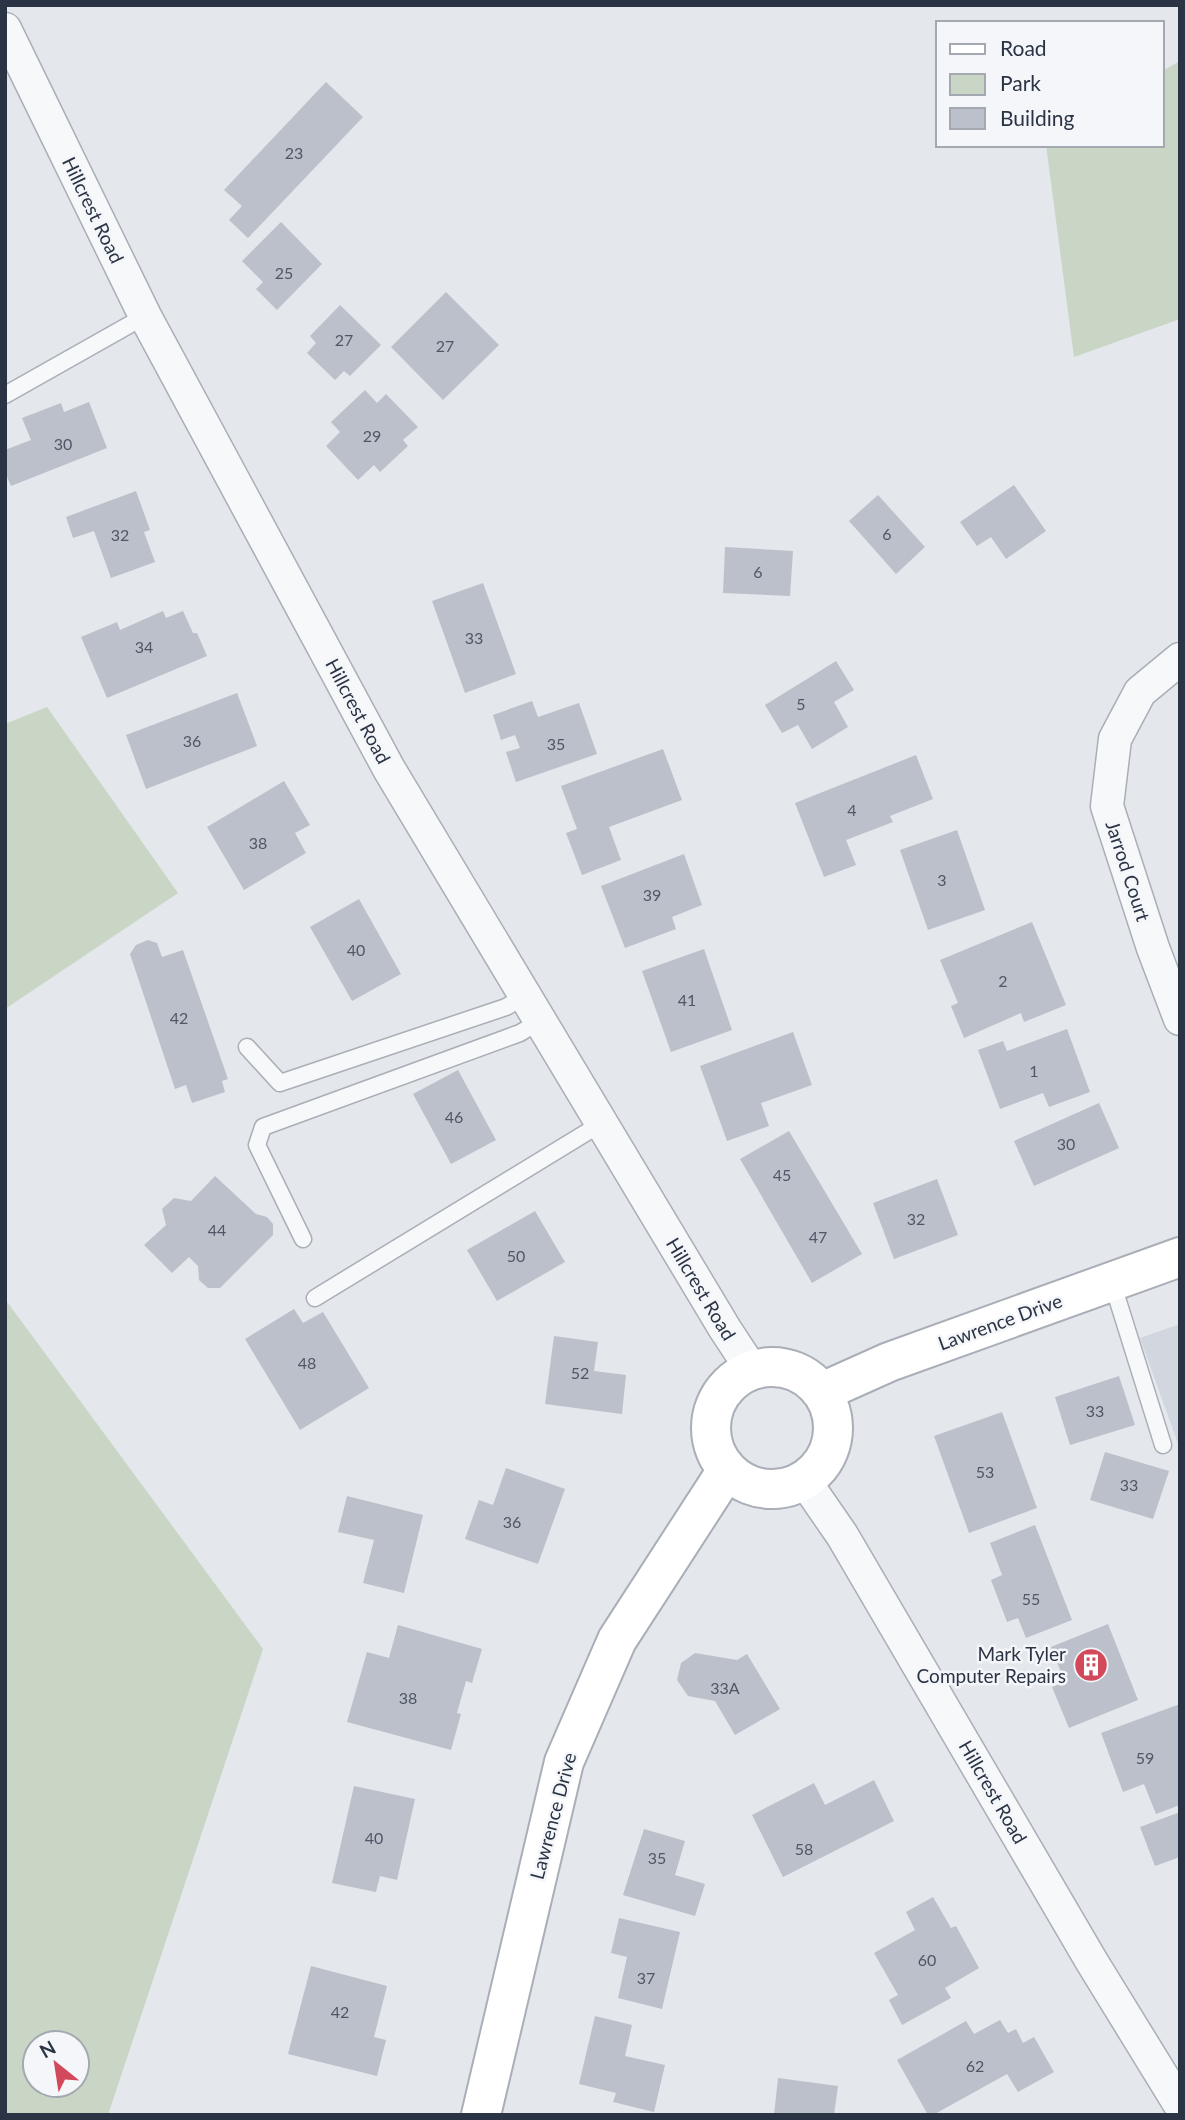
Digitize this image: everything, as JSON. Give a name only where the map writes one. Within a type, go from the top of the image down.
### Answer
[{"type":"street","name":"Hillcrest Road","points":[[5,29],[145,316],[389,768],[752,1370]]},
{"type":"street","name":"Jarrod Court","points":[[1180,659],[1140,692],[1115,739],[1107,806],[1153,948],[1180,1018]]},
{"type":"street","name":"Lawrence Drive","points":[[822,1392],[889,1362],[1180,1257]]},
{"type":"street","points":[[774,1367],[794,1371],[822,1392],[831,1411],[833,1432],[828,1453],[817,1471],[795,1486],[774,1490],[752,1487],[727,1470],[714,1451],[710,1431],[713,1409],[723,1390],[752,1370],[774,1367]]},
{"type":"street","name":"Lawrence Drive","points":[[481,2115],[564,1762],[617,1640],[727,1470]]},
{"type":"street","name":"Hillcrest Road","points":[[804,1480],[842,1535],[1092,1962],[1180,2105]]},
{"type":"lane","points":[[5,395],[145,316]]},
{"type":"lane","points":[[247,1047],[280,1083],[506,1007],[533,1008],[520,1033],[263,1127],[257,1145],[303,1239]]},
{"type":"lane","points":[[315,1298],[602,1123]]},
{"type":"lane","points":[[1112,1282],[1163,1445]]},
{"type":"shaded area","points":[[1180,1324],[1180,1449],[1140,1338]]},
{"type":"green space","points":[[1180,61],[1180,319],[1074,357],[1046,147],[1164,147],[1164,70]]},
{"type":"green space","points":[[47,707],[178,893],[5,1009],[5,724]]},
{"type":"green space","points":[[5,1299],[263,1649],[108,2115],[5,2115]]},
{"type":"building","points":[[326,82],[363,117],[248,238],[229,220],[242,206],[224,190]]},
{"type":"building","points":[[281,222],[322,264],[277,310],[256,289],[263,282],[242,261]]},
{"type":"building","points":[[446,292],[499,345],[443,400],[391,347]]},
{"type":"building","points":[[340,305],[381,345],[350,376],[344,371],[335,380],[307,353],[316,343],[310,336]]},
{"type":"building","points":[[365,390],[377,403],[386,394],[418,427],[403,440],[408,446],[380,472],[374,465],[358,480],[326,446],[340,432],[331,422]]},
{"type":"building","points":[[89,402],[107,448],[11,486],[5,472],[5,450],[31,440],[22,418],[61,403],[64,412]]},
{"type":"building","points":[[1014,485],[1046,531],[1006,559],[991,537],[977,546],[960,522]]},
{"type":"building","points":[[136,491],[150,530],[144,532],[155,562],[111,578],[94,531],[73,538],[66,517]]},
{"type":"building","points":[[878,495],[925,547],[896,574],[849,521]]},
{"type":"building","points":[[725,547],[793,551],[790,596],[723,593]]},
{"type":"building","points":[[483,583],[516,674],[465,693],[432,601]]},
{"type":"building","points":[[163,611],[166,618],[183,611],[207,656],[107,698],[81,637],[117,622],[120,630]]},
{"type":"building","points":[[836,661],[854,690],[834,702],[848,727],[812,749],[798,725],[782,733],[765,705]]},
{"type":"building","points":[[237,693],[257,746],[146,789],[126,735]]},
{"type":"building","points":[[532,701],[538,717],[579,703],[597,754],[516,782],[506,752],[520,748],[515,735],[501,740],[493,715]]},
{"type":"building","points":[[663,749],[682,800],[609,827],[621,860],[582,875],[566,833],[577,829],[561,786]]},
{"type":"building","points":[[916,755],[933,799],[890,816],[893,822],[846,840],[856,865],[824,877],[795,803]]},
{"type":"building","points":[[284,781],[310,825],[295,833],[306,853],[244,890],[207,827]]},
{"type":"building","points":[[957,830],[985,910],[928,930],[900,850]]},
{"type":"building","points":[[684,854],[702,905],[672,917],[676,929],[625,948],[601,886]]},
{"type":"building","points":[[359,899],[401,974],[352,1001],[310,927]]},
{"type":"building","points":[[1032,922],[1066,1005],[1024,1022],[1021,1013],[964,1038],[951,1006],[958,1003],[940,960]]},
{"type":"building","points":[[148,940],[157,943],[162,957],[183,950],[228,1079],[222,1081],[225,1092],[192,1103],[186,1085],[175,1089],[130,954],[136,945]]},
{"type":"building","points":[[704,949],[732,1030],[671,1052],[642,971]]},
{"type":"building","points":[[1067,1029],[1090,1092],[1049,1107],[1043,1093],[1000,1109],[978,1050],[1003,1041],[1007,1051]]},
{"type":"building","points":[[793,1032],[812,1085],[761,1103],[769,1126],[727,1141],[700,1066]]},
{"type":"building","points":[[458,1070],[496,1140],[451,1164],[413,1094]]},
{"type":"building","points":[[1099,1103],[1119,1148],[1034,1186],[1014,1141]]},
{"type":"building","points":[[789,1131],[862,1254],[812,1283],[740,1159]]},
{"type":"building","points":[[215,1176],[256,1214],[267,1217],[273,1224],[273,1235],[220,1288],[208,1288],[199,1280],[198,1266],[189,1257],[172,1273],[144,1245],[166,1225],[162,1209],[174,1198],[191,1201]]},
{"type":"building","points":[[937,1179],[958,1235],[894,1259],[873,1203]]},
{"type":"building","points":[[535,1211],[565,1262],[497,1301],[467,1250]]},
{"type":"building","points":[[294,1309],[303,1323],[323,1312],[369,1388],[300,1430],[245,1339]]},
{"type":"building","points":[[554,1336],[598,1342],[594,1371],[626,1375],[622,1414],[545,1404]]},
{"type":"building","points":[[1119,1376],[1135,1425],[1070,1445],[1055,1397]]},
{"type":"building","points":[[1002,1412],[1037,1508],[969,1533],[934,1436]]},
{"type":"building","points":[[1105,1452],[1169,1471],[1153,1519],[1090,1500]]},
{"type":"building","points":[[506,1468],[565,1489],[538,1564],[465,1539],[479,1500],[493,1505]]},
{"type":"building","points":[[347,1496],[423,1515],[404,1593],[363,1583],[374,1540],[338,1532]]},
{"type":"building","points":[[1035,1525],[1072,1620],[1026,1638],[1018,1618],[1007,1622],[991,1580],[1002,1575],[990,1543]]},
{"type":"building","name":"Mark Tyler Computer Repairs","points":[[1108,1624],[1138,1700],[1069,1728],[1052,1687],[1065,1682],[1051,1647]]},
{"type":"building","points":[[398,1625],[482,1649],[472,1683],[466,1681],[457,1713],[461,1714],[451,1750],[347,1722],[367,1652],[389,1658]]},
{"type":"building","points":[[695,1653],[737,1660],[747,1654],[780,1709],[735,1735],[715,1701],[688,1696],[677,1680],[681,1663]]},
{"type":"building","points":[[1180,1704],[1180,1805],[1156,1814],[1144,1784],[1123,1792],[1101,1733]]},
{"type":"building","points":[[874,1780],[894,1821],[783,1877],[752,1815],[814,1783],[825,1805]]},
{"type":"building","points":[[354,1786],[415,1799],[397,1880],[380,1876],[376,1892],[332,1883]]},
{"type":"building","points":[[1180,1812],[1180,1857],[1155,1866],[1140,1827]]},
{"type":"building","points":[[644,1829],[685,1841],[675,1875],[705,1884],[695,1916],[623,1895]]},
{"type":"building","points":[[933,1897],[951,1928],[956,1926],[979,1968],[945,1988],[951,1998],[902,2025],[889,2000],[898,1995],[874,1953],[915,1930],[906,1912]]},
{"type":"building","points":[[619,1918],[680,1932],[662,2009],[618,1998],[627,1957],[611,1953]]},
{"type":"building","points":[[311,1966],[387,1986],[374,2037],[386,2040],[377,2076],[288,2054]]},
{"type":"building","points":[[595,2016],[632,2025],[625,2056],[665,2065],[654,2112],[613,2102],[616,2093],[579,2084]]},
{"type":"building","points":[[1000,2020],[1008,2033],[1016,2029],[1023,2043],[1034,2037],[1054,2072],[1018,2092],[1007,2074],[933,2115],[928,2115],[897,2060],[966,2021],[974,2034]]},
{"type":"building","points":[[778,2078],[838,2086],[834,2115],[774,2115]]},
{"type":"place","name":"Mark Tyler Computer Repairs","points":[[1091,1665]]}]
